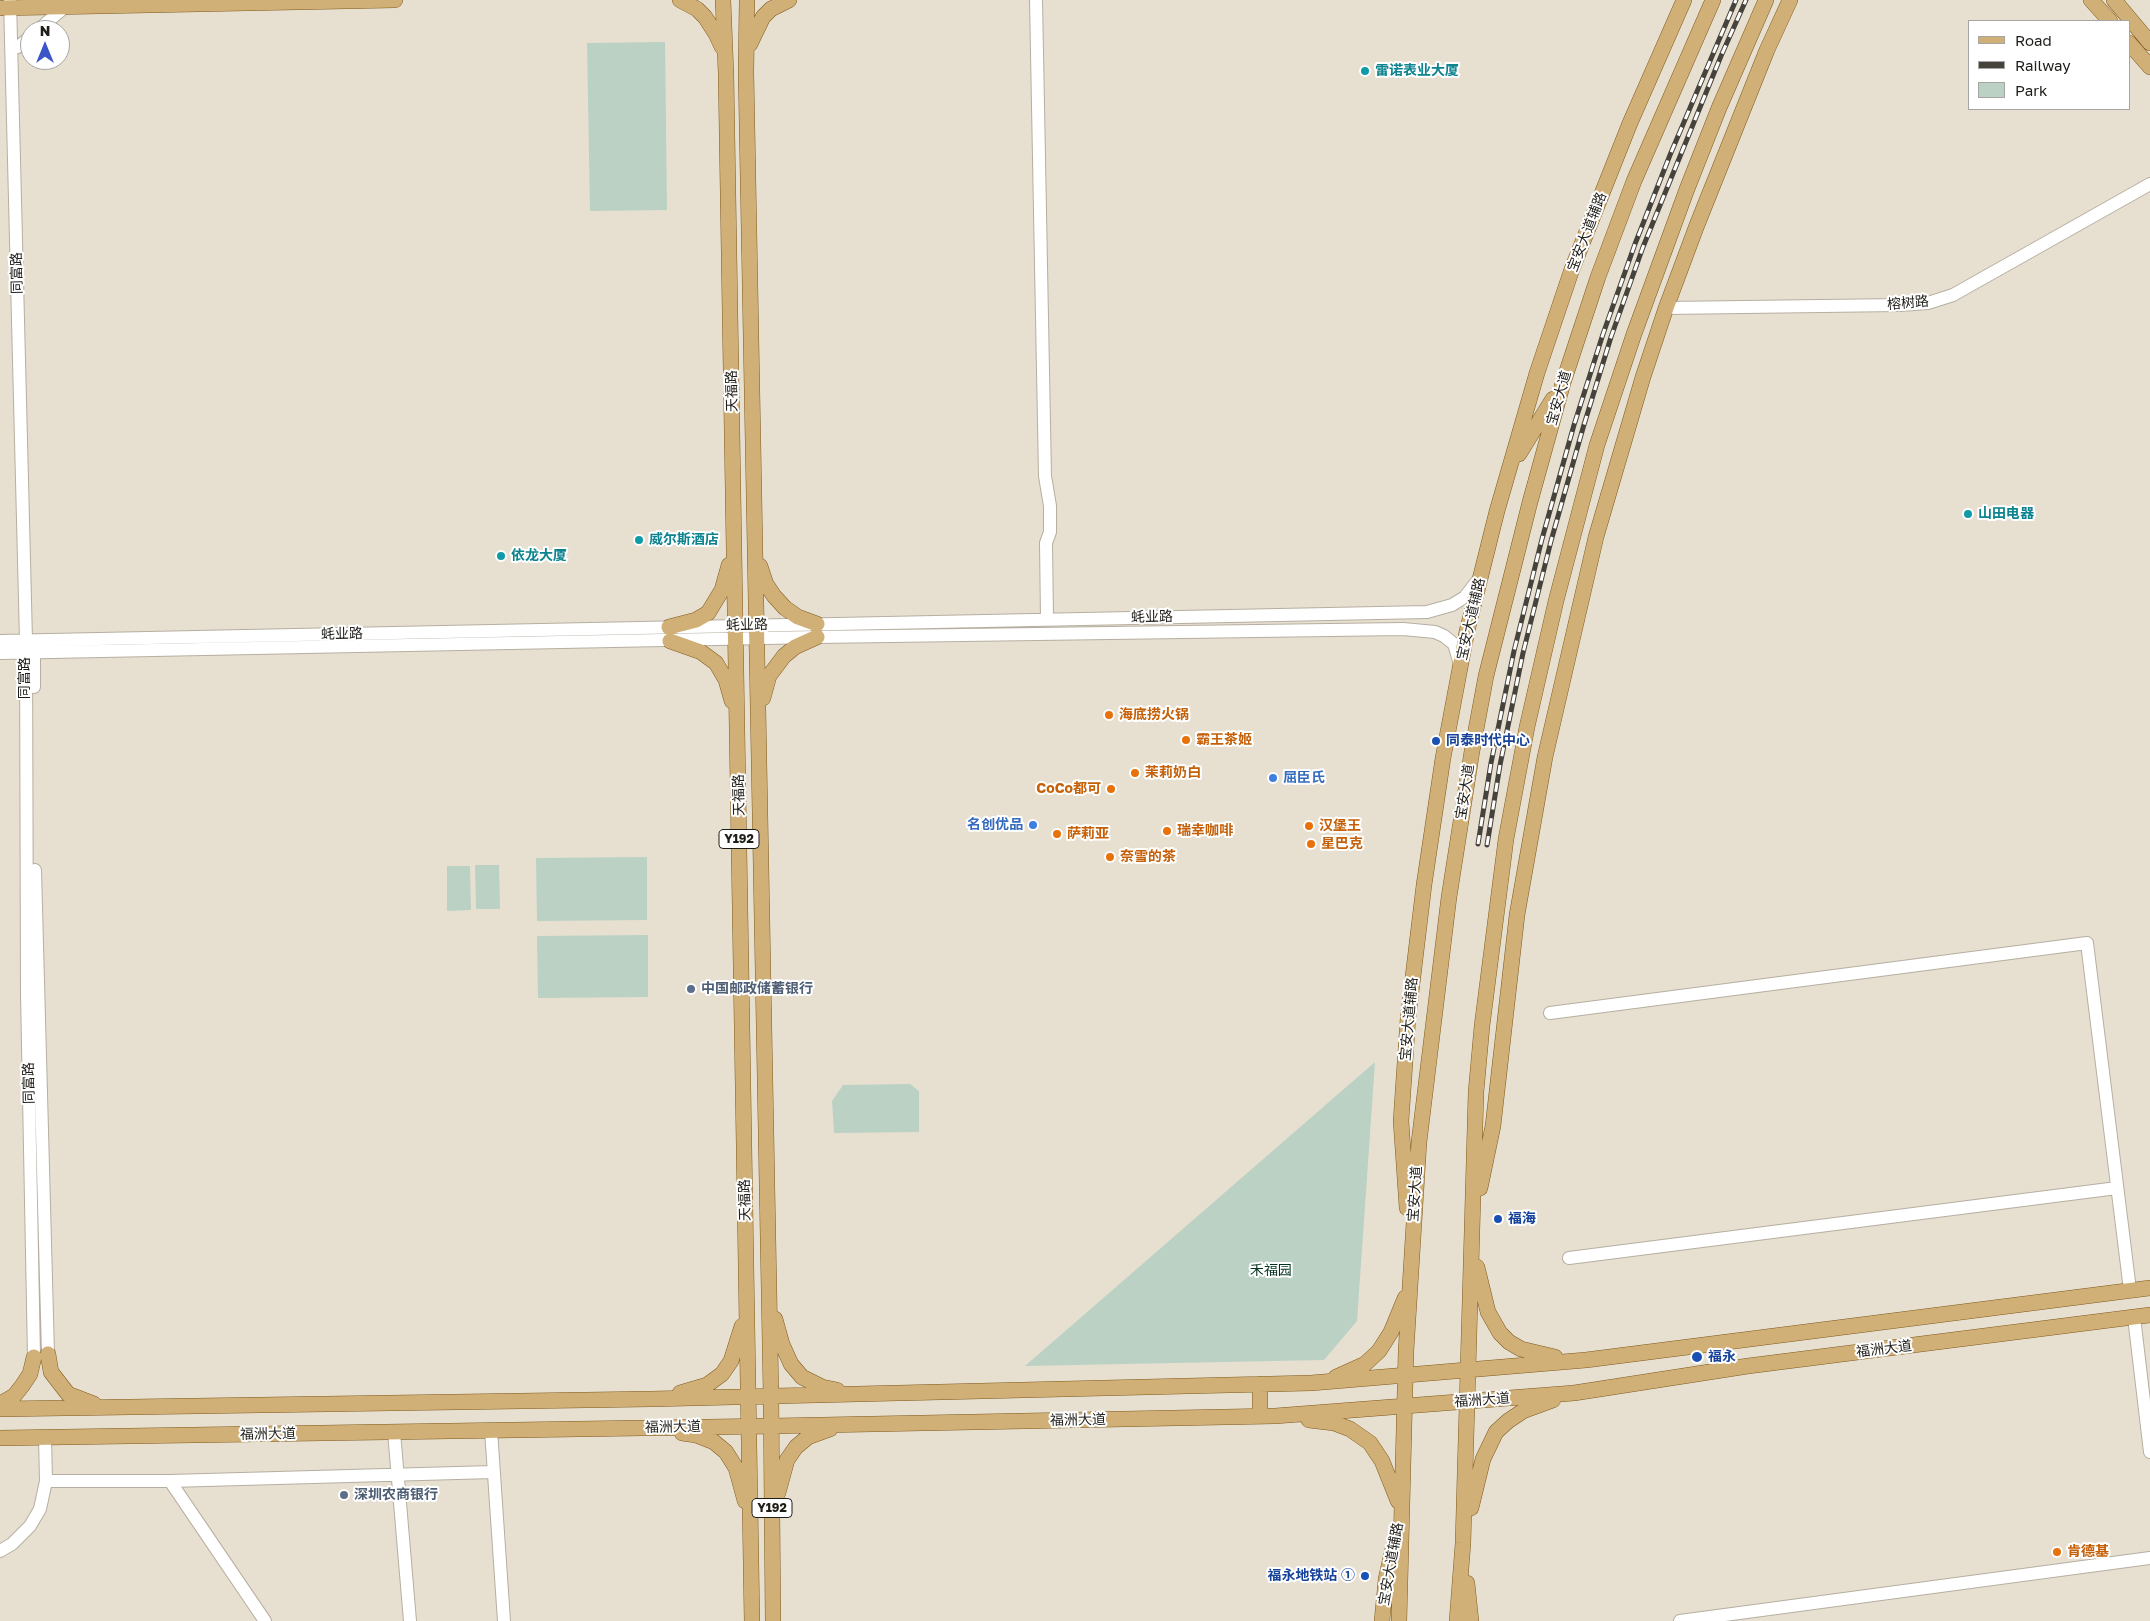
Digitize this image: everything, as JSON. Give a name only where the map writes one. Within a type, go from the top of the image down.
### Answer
[{"type":"main road","points":[[11,5],[66,6],[395,0]]},
{"type":"main road","name":"Y192","points":[[680,0],[697,8],[705,17],[716,34],[725,58]]},
{"type":"main road","name":"天福路","points":[[723,0],[736,633],[752,1621]]},
{"type":"main road","name":"天福路","points":[[747,0],[772,1426],[773,1621]]},
{"type":"main road","points":[[747,55],[757,27],[771,9],[789,0]]},
{"type":"main road","points":[[1671,0],[1675,11],[1675,20]]},
{"type":"main road","name":"宝安大道辅路","points":[[1410,1270],[1402,1137],[1408,1018],[1427,866],[1443,758],[1460,664],[1508,473],[1537,373],[1572,269],[1630,123],[1684,0]]},
{"type":"main road","name":"宝安大道","points":[[1398,1621],[1400,1507],[1410,1270],[1420,1142],[1437,988],[1472,751],[1486,676],[1563,383],[1598,277],[1634,182],[1714,0]]},
{"type":"main road","points":[[1457,1621],[1463,1543],[1476,1092],[1494,926],[1506,839],[1527,726],[1556,601],[1597,445],[1634,334],[1687,189],[1719,108],[1766,0]]},
{"type":"main road","points":[[1586,1360],[1561,1358],[1521,1349],[1509,1342],[1494,1325],[1484,1301],[1477,1268],[1472,1228],[1493,1126],[1517,915],[1544,757],[1596,537],[1643,377],[1697,225],[1766,50],[1790,0]]},
{"type":"main road","points":[[2091,0],[2109,20]]},
{"type":"main road","points":[[2114,0],[2150,43]]},
{"type":"main road","points":[[2130,44],[2150,67]]},
{"type":"main road","points":[[1508,473],[1563,383]]},
{"type":"main road","points":[[755,532],[761,569],[774,596],[785,608],[817,630],[784,656],[769,676],[763,696],[759,726]]},
{"type":"main road","points":[[670,634],[708,613],[715,603],[727,578],[734,534]]},
{"type":"main road","points":[[670,634],[702,652],[716,663],[726,680],[737,724]]},
{"type":"main road","points":[[1311,1383],[1351,1371],[1365,1364],[1379,1351],[1399,1314],[1406,1295],[1410,1270]]},
{"type":"main road","name":"福洲大道","points":[[0,1409],[651,1399],[1311,1383],[1586,1360],[2150,1288]]},
{"type":"main road","points":[[769,1299],[782,1344],[791,1364],[802,1377],[822,1387],[858,1394]]},
{"type":"main road","points":[[651,1399],[700,1387],[722,1374],[731,1361],[747,1308]]},
{"type":"main road","name":"福洲大道","points":[[0,1438],[1268,1416],[1574,1393],[1748,1366],[2150,1314]]},
{"type":"main road","points":[[0,1404],[14,1396],[41,1355],[68,1394],[102,1407]]},
{"type":"main road","points":[[1260,1384],[1268,1416],[1334,1423],[1362,1436],[1377,1451],[1382,1460],[1400,1507]]},
{"type":"main road","points":[[1472,1621],[1463,1543],[1479,1474],[1489,1443],[1496,1432],[1523,1411],[1574,1393]]},
{"type":"main road","points":[[772,1527],[779,1485],[787,1460],[796,1447],[808,1437],[825,1430],[862,1424]]},
{"type":"main road","points":[[649,1428],[696,1435],[714,1442],[726,1452],[736,1468],[751,1525]]},
{"type":"main road","name":"宝安大道辅路","points":[[1382,1621],[1386,1579],[1400,1507]]},
{"type":"street","points":[[1036,0],[1045,476],[1050,506],[1050,532],[1046,542],[1047,619]]},
{"type":"street","name":"同富路","points":[[11,5],[15,47],[34,859],[41,1355]]},
{"type":"street","points":[[50,20],[66,6]]},
{"type":"street","points":[[0,37],[15,47],[20,44]]},
{"type":"street","name":"榕树路","points":[[1666,308],[1928,303],[1953,295],[2150,184]]},
{"type":"street","name":"蚝业路","points":[[0,653],[29,646],[736,633],[1047,619],[1427,612],[1452,605],[1465,597],[1481,576]]},
{"type":"street","name":"蚝业路","points":[[817,630],[1421,630],[1435,632],[1454,644],[1460,664]]},
{"type":"street","name":"蚝业路","points":[[0,640],[29,646]]},
{"type":"street","points":[[1550,1012],[2087,942],[2130,1290]]},
{"type":"street","points":[[1570,1258],[2117,1188]]},
{"type":"street","points":[[2134,1317],[2150,1452]]},
{"type":"street","points":[[491,1430],[504,1621]]},
{"type":"street","points":[[394,1432],[396,1475],[410,1621]]},
{"type":"street","points":[[0,1551],[12,1544],[30,1526],[40,1508],[46,1481],[45,1437]]},
{"type":"street","points":[[46,1481],[170,1481],[493,1472]]},
{"type":"street","points":[[170,1481],[265,1621]]},
{"type":"street","points":[[1680,1621],[2150,1558]]},
{"type":"green space","points":[[665,42],[667,210],[590,211],[587,43]]},
{"type":"green space","points":[[647,857],[647,920],[537,921],[536,858]]},
{"type":"green space","points":[[475,865],[499,865],[500,909],[476,909]]},
{"type":"green space","points":[[447,866],[470,866],[471,910],[447,911]]},
{"type":"green space","points":[[648,935],[648,997],[538,998],[537,936]]},
{"type":"green space","name":"禾福园","points":[[1375,1062],[1357,1321],[1324,1360],[1025,1366]]},
{"type":"green space","points":[[910,1084],[919,1091],[919,1132],[834,1133],[832,1101],[843,1085]]},
{"type":"railway","points":[[1478,844],[1491,763],[1514,651],[1542,539],[1574,425],[1603,334],[1635,244],[1670,155],[1736,0]]},
{"type":"railway","points":[[1487,845],[1500,765],[1523,653],[1551,541],[1583,428],[1611,337],[1643,247],[1721,56],[1746,0]]},
{"type":"place","name":"雷诺表业大厦","points":[[1365,71]]},
{"type":"place","name":"山田电器","points":[[1968,514]]},
{"type":"place","name":"威尔斯酒店","points":[[639,540]]},
{"type":"place","name":"依龙大厦","points":[[501,556]]},
{"type":"place","name":"海底捞火锅","points":[[1109,715]]},
{"type":"place","name":"霸王茶姬","points":[[1186,740]]},
{"type":"place","name":"同泰时代中心","points":[[1436,741]]},
{"type":"place","name":"茉莉奶白","points":[[1135,773]]},
{"type":"place","name":"屈臣氏","points":[[1273,778]]},
{"type":"place","name":"CoCo都可","points":[[1111,789]]},
{"type":"place","name":"名创优品","points":[[1033,825]]},
{"type":"place","name":"汉堡王","points":[[1309,826]]},
{"type":"place","name":"瑞幸咖啡","points":[[1167,831]]},
{"type":"place","name":"萨莉亚","points":[[1057,834]]},
{"type":"place","name":"星巴克","points":[[1311,844]]},
{"type":"place","name":"奈雪的茶","points":[[1110,857]]},
{"type":"place","name":"中国邮政储蓄银行","points":[[691,989]]},
{"type":"place","name":"福海","points":[[1498,1219]]},
{"type":"place","name":"福永","points":[[1697,1357]]},
{"type":"place","name":"深圳农商银行","points":[[344,1495]]},
{"type":"place","name":"肯德基","points":[[2057,1552]]},
{"type":"place","name":"福永地铁站 ①","points":[[1365,1576]]}]
